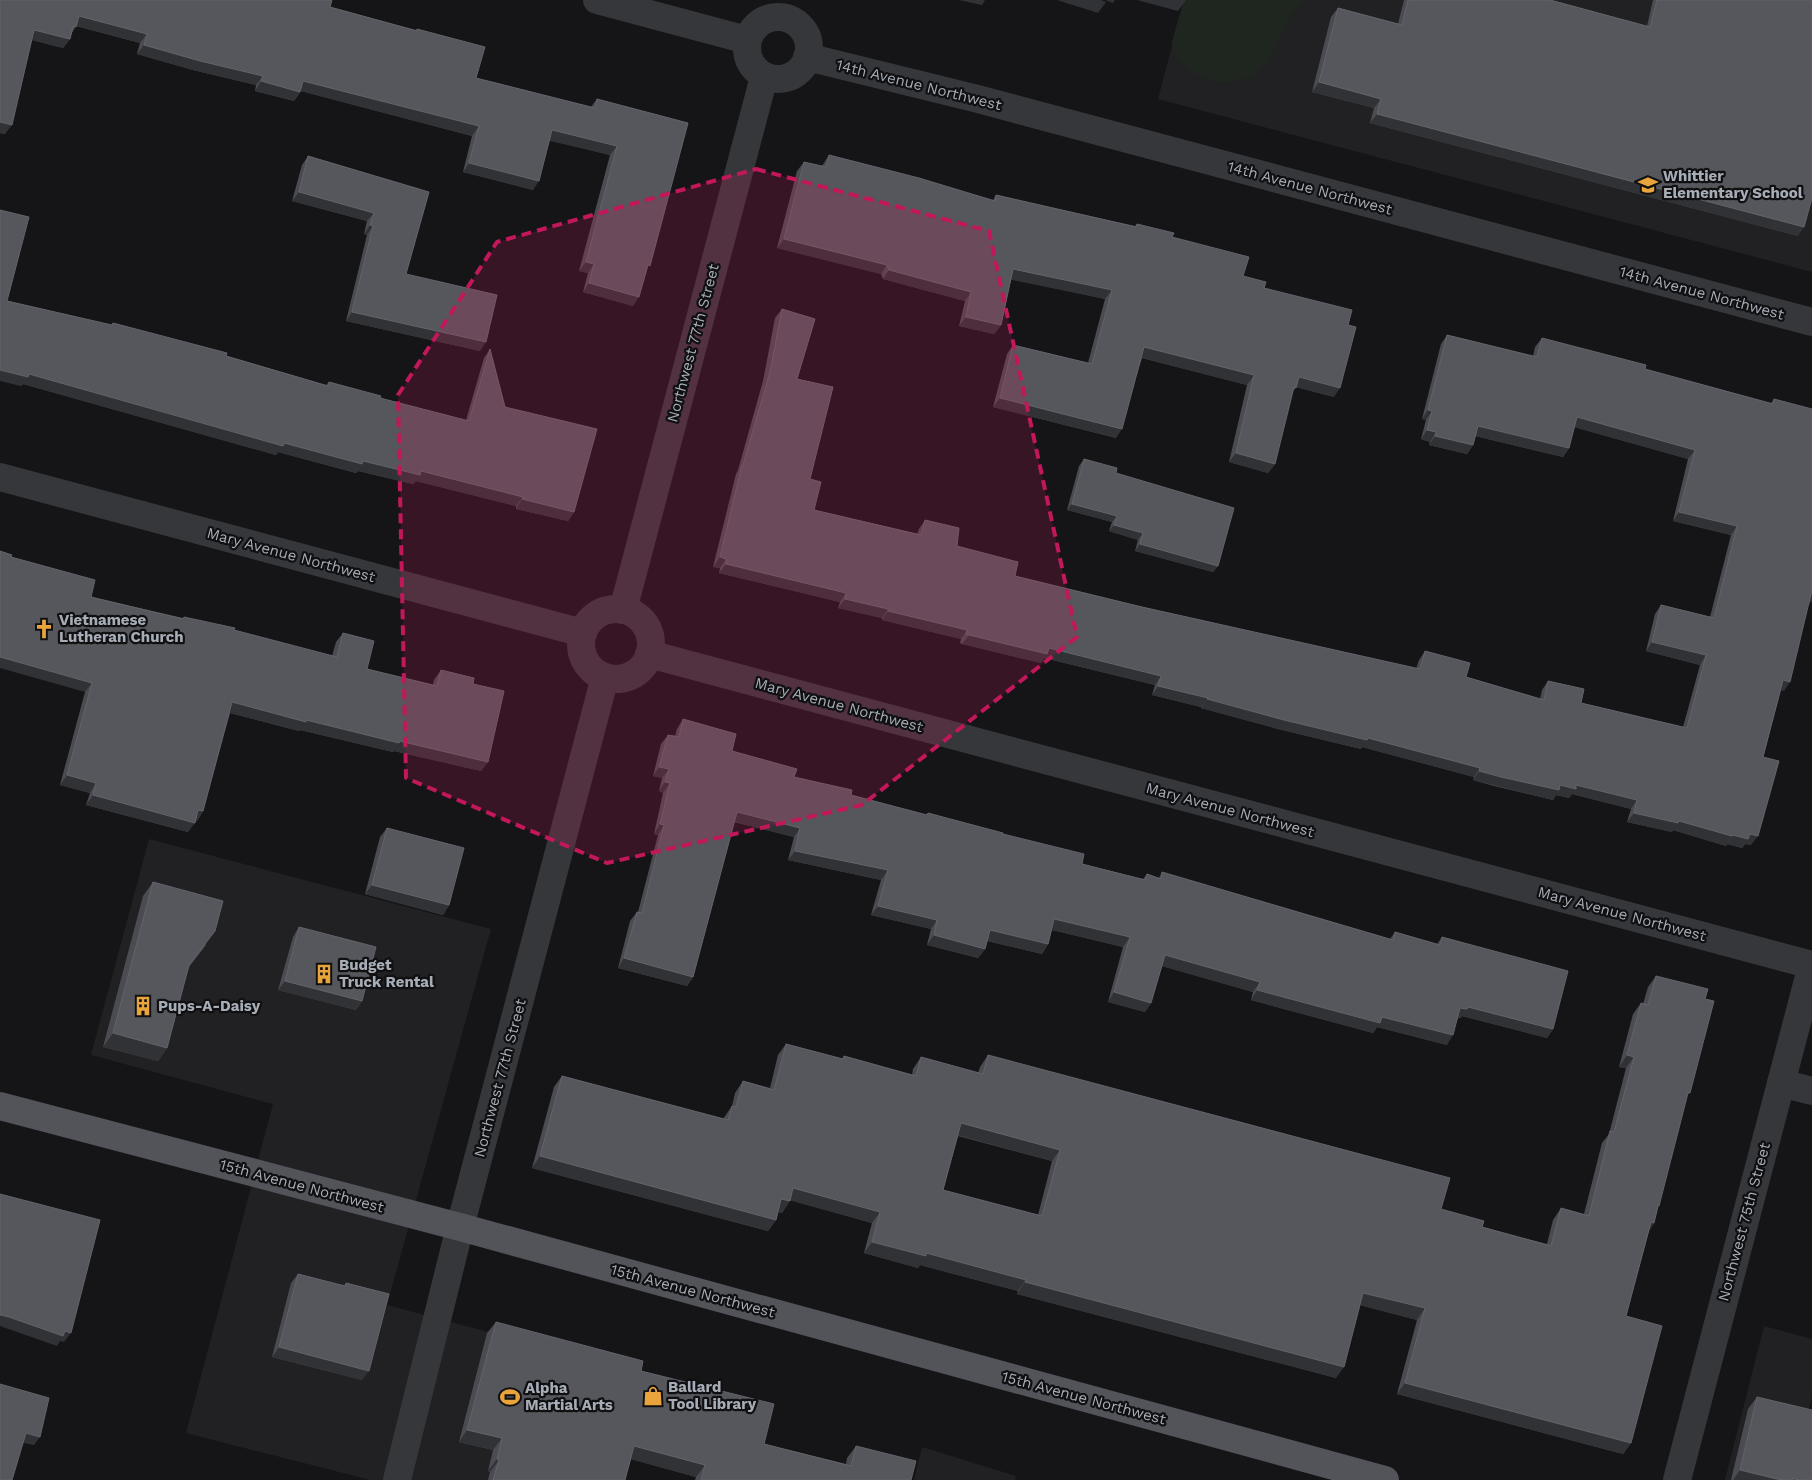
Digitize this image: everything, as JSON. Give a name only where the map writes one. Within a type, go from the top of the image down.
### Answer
[{"type":"main road","name":"15th Avenue Northwest","points":[[0,1106],[460,1227],[1385,1480]]},
{"type":"street","points":[[598,0],[747,40]]},
{"type":"street","points":[[783,8],[790,19],[803,31],[807,39],[808,58],[804,66],[790,77],[772,79],[756,72],[748,58],[747,40],[756,26],[783,8]]},
{"type":"street","name":"14th Avenue Northwest","points":[[808,58],[987,102],[1812,322]]},
{"type":"street","name":"Northwest 77th Street","points":[[623,610],[764,76]]},
{"type":"street","name":"Mary Avenue Northwest","points":[[0,477],[583,633]]},
{"type":"street","points":[[623,610],[638,618],[646,627],[650,637],[649,654],[641,668],[633,675],[611,679],[592,670],[585,661],[581,650],[583,633],[594,617],[604,611],[623,610]]},
{"type":"street","name":"Mary Avenue Northwest","points":[[649,654],[1812,965]]},
{"type":"street","name":"Northwest 77th Street","points":[[398,1480],[460,1227],[605,677]]},
{"type":"street","name":"Northwest 75th Street","points":[[1677,1480],[1812,965]]},
{"type":"street","points":[[1781,1083],[1812,1091]]},
{"type":"highlighted area","points":[[756,169],[989,231],[1077,637],[862,805],[607,863],[406,778],[398,395],[497,242]]},
{"type":"shaded area","name":"Whittier Elementary School","points":[[1184,0],[1812,0],[1812,272],[1158,99]]},
{"type":"shaded area","points":[[1184,0],[1304,0],[1286,24],[1273,53],[1259,70],[1240,80],[1220,82],[1210,80],[1192,71],[1176,55],[1172,41]]},
{"type":"shaded area","points":[[149,839],[491,929],[387,1305],[638,1372],[534,1480],[370,1480],[186,1433],[273,1104],[91,1055]]},
{"type":"shaded area","points":[[1764,1326],[1812,1339],[1812,1397],[1790,1480],[1725,1480]]},
{"type":"shaded area","points":[[922,1447],[1016,1476],[1015,1480],[914,1480]]},
{"type":"building","points":[[0,0],[332,0],[330,7],[485,47],[476,78],[595,108],[597,99],[688,123],[650,266],[648,265],[639,297],[589,283],[594,264],[586,262],[617,146],[552,130],[539,181],[469,163],[479,126],[303,81],[300,92],[261,81],[263,76],[144,45],[147,34],[79,16],[76,27],[73,26],[70,39],[34,30],[12,125],[0,122]]},
{"type":"building","name":"Whittier Elementary School","points":[[1408,0],[1550,0],[1650,27],[1657,0],[1812,0],[1812,198],[1804,227],[1377,114],[1381,99],[1319,82],[1338,8],[1402,25]]},
{"type":"building","points":[[829,155],[919,178],[995,201],[996,195],[1136,227],[1137,224],[1174,233],[1172,237],[1249,257],[1243,276],[1266,282],[1264,288],[1352,310],[1348,325],[1356,327],[1340,388],[1299,377],[1296,388],[1294,387],[1275,464],[1236,453],[1254,375],[1144,347],[1122,429],[1000,398],[1013,345],[1092,364],[1112,290],[1013,269],[1001,325],[966,317],[971,292],[889,270],[887,265],[784,239],[804,162],[826,167]]},
{"type":"building","points":[[308,156],[429,192],[406,274],[497,295],[486,342],[352,312],[373,226],[370,225],[374,213],[299,192]]},
{"type":"building","points":[[0,210],[29,217],[7,301],[112,325],[113,323],[227,353],[226,356],[328,386],[329,382],[381,396],[380,398],[469,421],[490,349],[505,407],[597,429],[574,512],[421,471],[420,475],[363,461],[362,464],[284,443],[283,446],[29,374],[28,377],[0,370]]},
{"type":"building","points":[[782,309],[815,319],[797,379],[833,387],[810,479],[821,482],[814,510],[921,535],[925,520],[959,528],[957,546],[1018,562],[1015,576],[1142,607],[1420,669],[1425,651],[1470,663],[1466,677],[1544,700],[1548,681],[1584,689],[1581,703],[1687,728],[1706,655],[1652,642],[1661,605],[1714,618],[1737,526],[1679,512],[1695,450],[1577,417],[1569,448],[1478,426],[1473,445],[1435,436],[1436,432],[1427,430],[1432,411],[1428,410],[1447,335],[1537,357],[1542,338],[1646,365],[1645,369],[1773,404],[1774,399],[1812,409],[1812,594],[1790,682],[1783,680],[1763,757],[1779,761],[1758,836],[1750,834],[1748,839],[1679,821],[1678,823],[1634,813],[1637,800],[1576,785],[1576,789],[1560,785],[1559,790],[1501,777],[1479,771],[1480,768],[1368,738],[1367,740],[1284,720],[1158,686],[1161,676],[1049,648],[1047,654],[969,635],[966,634],[967,630],[845,599],[846,593],[726,564],[726,559],[720,557],[742,465],[770,372]]},
{"type":"building","points":[[1084,459],[1117,468],[1116,473],[1234,508],[1218,566],[1140,544],[1143,533],[1114,525],[1117,516],[1072,504]]},
{"type":"building","points":[[0,551],[12,555],[11,557],[95,580],[91,597],[183,619],[184,617],[235,628],[234,630],[337,657],[343,633],[374,641],[367,669],[437,686],[441,670],[474,678],[473,684],[504,691],[488,762],[306,720],[306,722],[232,702],[203,811],[198,810],[195,823],[93,795],[96,783],[67,775],[92,683],[0,657]]},
{"type":"building","points":[[683,719],[736,734],[732,751],[797,769],[794,777],[852,790],[851,795],[1084,854],[1082,864],[1145,880],[1147,874],[1161,879],[1162,872],[1393,940],[1395,932],[1440,945],[1442,937],[1568,971],[1553,1029],[1468,1007],[1467,1009],[1460,1008],[1453,1035],[1382,1017],[1380,1023],[1257,990],[1260,982],[1165,955],[1151,1003],[1114,992],[1130,937],[1054,919],[1048,944],[990,930],[985,949],[934,935],[937,920],[878,906],[888,870],[795,851],[800,828],[737,812],[693,977],[624,958],[637,912],[642,913],[664,825],[660,824],[670,783],[665,782],[669,769],[659,767],[668,735],[679,737]]},
{"type":"building","points":[[387,828],[464,848],[449,905],[372,885]]},
{"type":"building","name":"Pups-A-Daisy","points":[[153,882],[223,901],[215,931],[189,965],[167,1048],[113,1033]]},
{"type":"building","name":"Budget Truck Rental","points":[[299,927],[376,947],[362,1001],[285,981]]},
{"type":"building","points":[[1656,976],[1708,989],[1705,999],[1714,1001],[1659,1206],[1654,1223],[1651,1222],[1626,1316],[1662,1326],[1631,1443],[1405,1383],[1425,1308],[1363,1293],[1344,1367],[1025,1282],[1026,1280],[926,1253],[926,1256],[872,1242],[880,1212],[793,1188],[790,1201],[781,1199],[776,1220],[540,1156],[562,1076],[728,1120],[732,1106],[736,1107],[743,1081],[774,1090],[786,1044],[843,1059],[844,1056],[916,1076],[921,1057],[983,1074],[988,1055],[1450,1178],[1441,1209],[1484,1221],[1482,1227],[1551,1246],[1561,1208],[1589,1216],[1610,1131],[1614,1132],[1634,1057],[1627,1055],[1641,1003],[1648,1005]],"holes":[[[961,1123],[1060,1150],[1042,1216],[943,1190]]]},
{"type":"building","points":[[0,1194],[100,1220],[71,1333],[65,1331],[63,1336],[0,1315]]},
{"type":"building","points":[[298,1274],[345,1286],[346,1283],[389,1294],[369,1371],[279,1347]]},
{"type":"building","points":[[496,1322],[643,1361],[641,1371],[774,1404],[764,1444],[851,1466],[856,1446],[916,1461],[911,1480],[701,1480],[705,1465],[634,1446],[625,1480],[493,1480],[499,1460],[497,1459],[502,1438],[467,1430]]},
{"type":"building","points":[[0,1384],[49,1398],[40,1437],[26,1433],[12,1480],[0,1480]]},
{"type":"building","points":[[1757,1397],[1812,1410],[1812,1480],[1793,1478],[1792,1480],[1781,1480],[1740,1470]]},
{"type":"place","name":"Whittier Elementary School","points":[[1648,185]]},
{"type":"place","name":"Vietnamese Lutheran Church","points":[[44,629]]},
{"type":"place","name":"Budget Truck Rental","points":[[324,974]]},
{"type":"place","name":"Pups-A-Daisy","points":[[143,1006]]},
{"type":"place","name":"Ballard Tool Library","points":[[653,1396]]},
{"type":"place","name":"Alpha Martial Arts","points":[[510,1397]]}]
